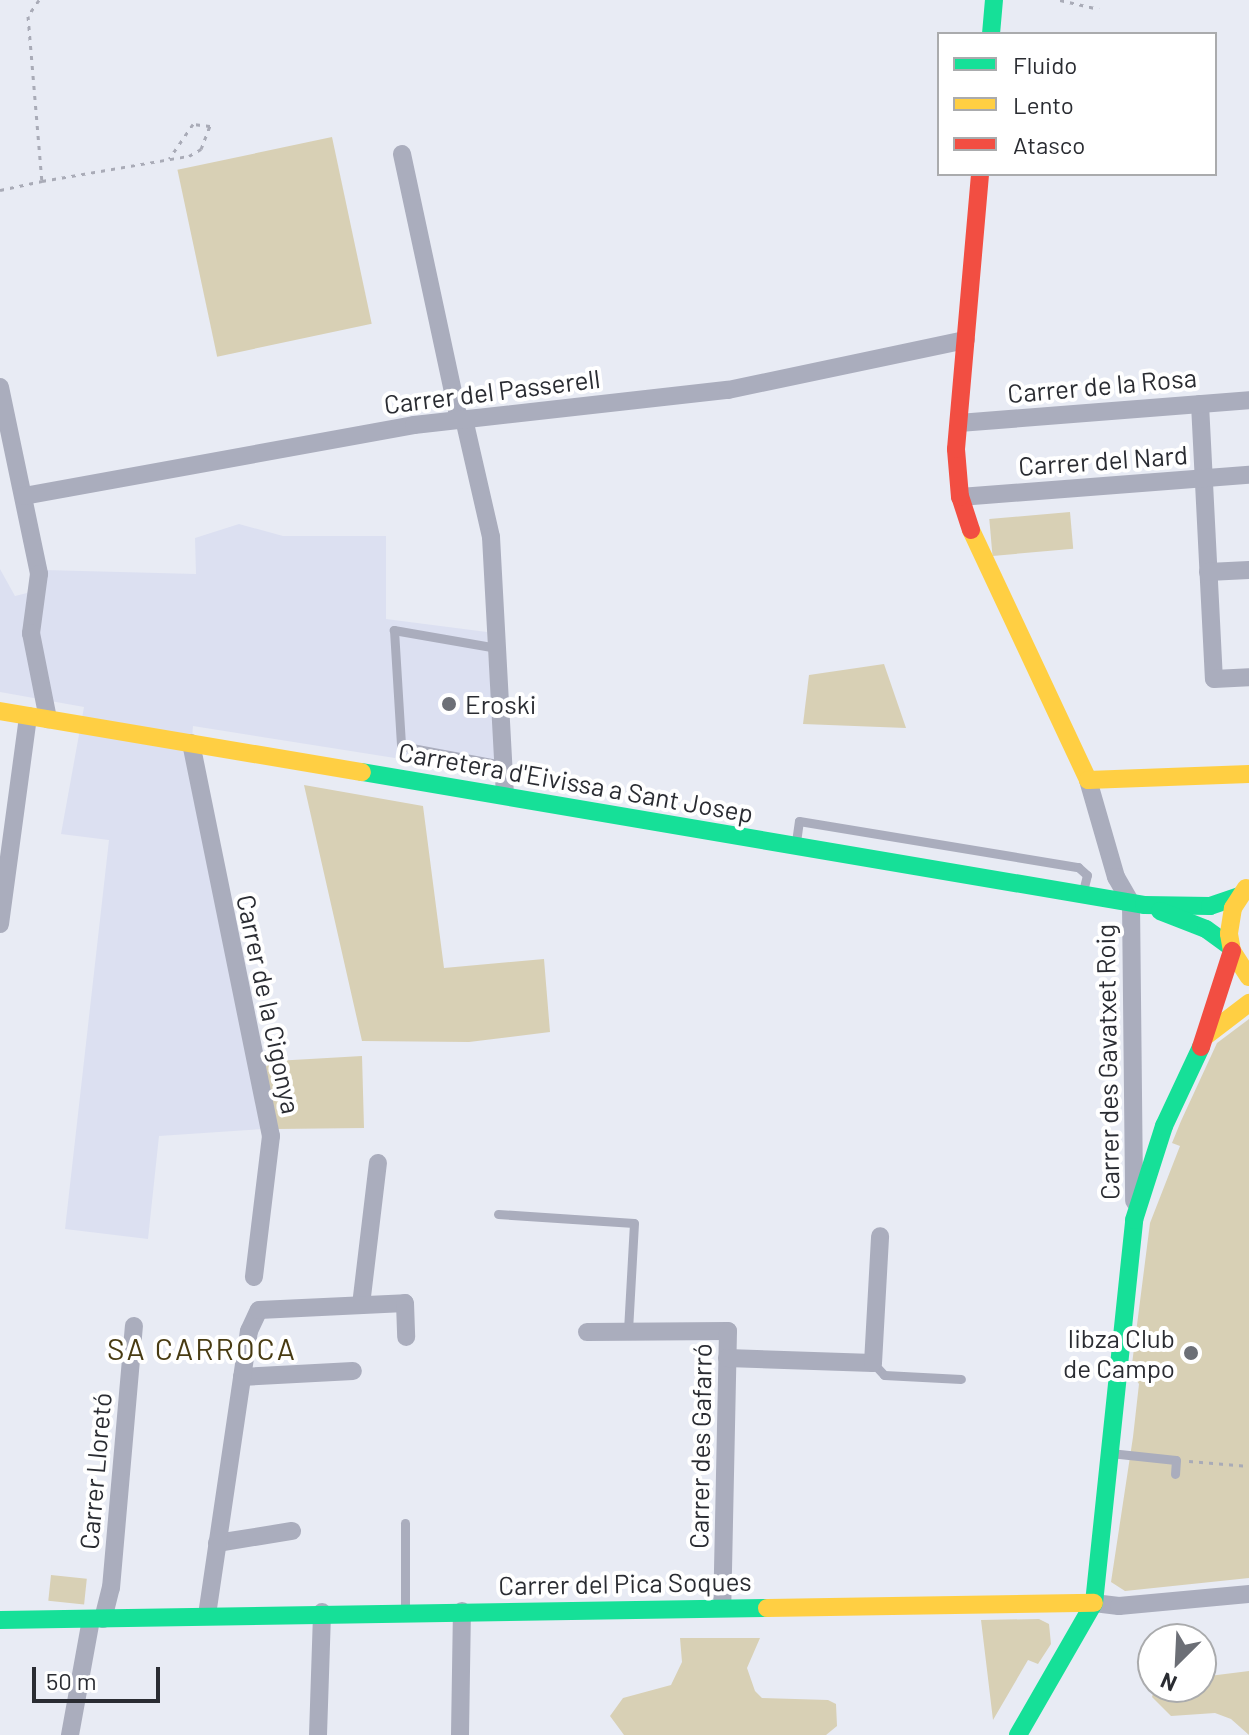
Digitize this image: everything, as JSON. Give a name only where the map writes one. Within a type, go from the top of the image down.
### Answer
[{"type":"street","points":[[991,32],[994,0]]},
{"type":"street","points":[[402,154],[461,419],[491,537],[505,795]]},
{"type":"street","points":[[980,176],[959,423],[960,497],[979,552],[1020,625],[1077,765],[1088,780],[1116,877],[1137,904]]},
{"type":"street","name":"Carrer del Passerell","points":[[24,496],[461,419],[728,390],[966,340]]},
{"type":"street","points":[[0,387],[39,574],[31,633],[48,719]]},
{"type":"street","name":"Carrer de la Rosa","points":[[959,423],[1249,400]]},
{"type":"street","points":[[1200,404],[1214,679],[1249,677]]},
{"type":"street","name":"Carrer del Nard","points":[[960,497],[1249,475]]},
{"type":"street","points":[[1208,572],[1249,570]]},
{"type":"street","name":"Carretera d'Eivissa a Sant Josep","points":[[0,711],[1137,904],[1210,906],[1244,891]]},
{"type":"street","points":[[0,924],[28,716]]},
{"type":"street","name":"Carrer de la Cigonya","points":[[191,743],[271,1136],[254,1277]]},
{"type":"street","points":[[1088,780],[1249,774]]},
{"type":"street","name":"Carrer des Gavatxet Roig","points":[[1134,1220],[1164,1126],[1205,1038],[1231,949],[1229,921],[1244,891]]},
{"type":"street","name":"Carretera d'Eivissa a Sant Josep","points":[[1137,904],[1206,929],[1231,949]]},
{"type":"street","name":"Carrer des Gavatxet Roig","points":[[1018,1735],[1094,1603],[1134,1220],[1137,904]]},
{"type":"street","points":[[1231,949],[1249,977]]},
{"type":"street","name":"Carrer des Gavatxet Roig","points":[[1205,1038],[1249,1003]]},
{"type":"street","points":[[361,1305],[378,1163]]},
{"type":"street","points":[[727,1358],[873,1363],[880,1236]]},
{"type":"street","points":[[207,1615],[249,1331],[259,1310],[405,1303],[406,1337]]},
{"type":"street","name":"Carrer Lloretó","points":[[70,1735],[97,1619],[111,1588],[134,1326]]},
{"type":"street","name":"Carrer des Gafarró","points":[[587,1332],[728,1331],[722,1607]]},
{"type":"street","points":[[242,1377],[353,1371]]},
{"type":"street","points":[[217,1543],[292,1531]]},
{"type":"street","name":"Carrer del Pica Soques","points":[[0,1620],[322,1612],[1094,1603],[1119,1606],[1249,1594]]},
{"type":"street","points":[[460,1735],[462,1611]]},
{"type":"street","points":[[318,1735],[322,1612]]},
{"type":"lane","points":[[497,648],[394,630],[401,746],[503,765]]},
{"type":"lane","points":[[795,845],[799,821],[1078,867],[1087,875],[1082,895]]},
{"type":"lane","points":[[498,1214],[634,1223],[628,1332]]},
{"type":"lane","points":[[873,1363],[884,1375],[961,1379]]},
{"type":"lane","points":[[1109,1453],[1176,1460],[1175,1474]]},
{"type":"lane","points":[[405,1523],[405,1611]]},
{"type":"path","points":[[39,0],[28,16],[42,181]]},
{"type":"path","points":[[1060,0],[1099,9]]},
{"type":"path","points":[[0,190],[169,159],[201,149],[210,126],[193,124],[169,159]]},
{"type":"path","points":[[1176,1460],[1249,1466]]},
{"type":"shaded area","points":[[332,137],[372,324],[217,357],[177,170]]},
{"type":"shaded area","points":[[1070,512],[1073,549],[993,556],[989,519]]},
{"type":"shaded area","points":[[239,524],[283,536],[386,536],[386,619],[487,632],[496,774],[193,726],[189,776],[262,1129],[159,1136],[148,1239],[65,1229],[109,840],[61,834],[84,707],[0,692],[0,569],[15,596],[27,593],[44,570],[196,574],[195,538]]},
{"type":"shaded area","points":[[884,664],[906,728],[803,724],[809,675]]},
{"type":"shaded area","points":[[304,785],[423,806],[444,968],[544,959],[550,1032],[469,1042],[362,1041]]},
{"type":"shaded area","name":"Iibza Club de Campo","points":[[1249,1019],[1249,1578],[1125,1591],[1111,1582],[1139,1384],[1131,1372],[1150,1223],[1180,1146],[1172,1143],[1217,1043]]},
{"type":"shaded area","points":[[362,1056],[364,1128],[276,1129],[263,1068],[275,1061]]},
{"type":"shaded area","points":[[51,1575],[87,1579],[84,1605],[48,1601]]},
{"type":"shaded area","points":[[1039,1619],[1049,1624],[1051,1644],[1038,1664],[1028,1660],[993,1720],[981,1620]]},
{"type":"shaded area","points":[[680,1638],[760,1638],[747,1668],[755,1691],[762,1698],[828,1700],[836,1704],[837,1726],[826,1735],[624,1735],[610,1716],[623,1698],[671,1685],[682,1662]]},
{"type":"shaded area","points":[[1249,1671],[1249,1735],[1231,1719],[1215,1713],[1171,1716],[1158,1703],[1217,1703],[1217,1675]]},
{"type":"traffic: fast","points":[[991,32],[994,0]]},
{"type":"traffic: fast","points":[[362,772],[1144,905],[1210,906],[1239,896]]},
{"type":"traffic: fast","points":[[1160,911],[1206,929],[1231,947]]},
{"type":"traffic: fast","points":[[1018,1735],[1094,1603],[1134,1220],[1164,1126],[1201,1047]]},
{"type":"traffic: fast","points":[[0,1620],[767,1608]]},
{"type":"traffic: slow","points":[[971,530],[1088,780],[1249,774]]},
{"type":"traffic: slow","points":[[0,711],[362,772]]},
{"type":"traffic: slow","points":[[1246,888],[1233,908],[1229,934],[1232,951],[1249,977]]},
{"type":"traffic: slow","points":[[1207,1035],[1249,1003]]},
{"type":"traffic: slow","points":[[767,1608],[1094,1603]]},
{"type":"traffic: jam","points":[[971,530],[960,497],[956,449],[980,176]]},
{"type":"traffic: jam","points":[[1201,1047],[1232,951]]},
{"type":"place","name":"Eroski","points":[[449,704]]},
{"type":"place","name":"Iibza Club de Campo","points":[[1191,1353]]},
{"type":"district","name":"SA CARROCA","points":[[202,1348]]}]
